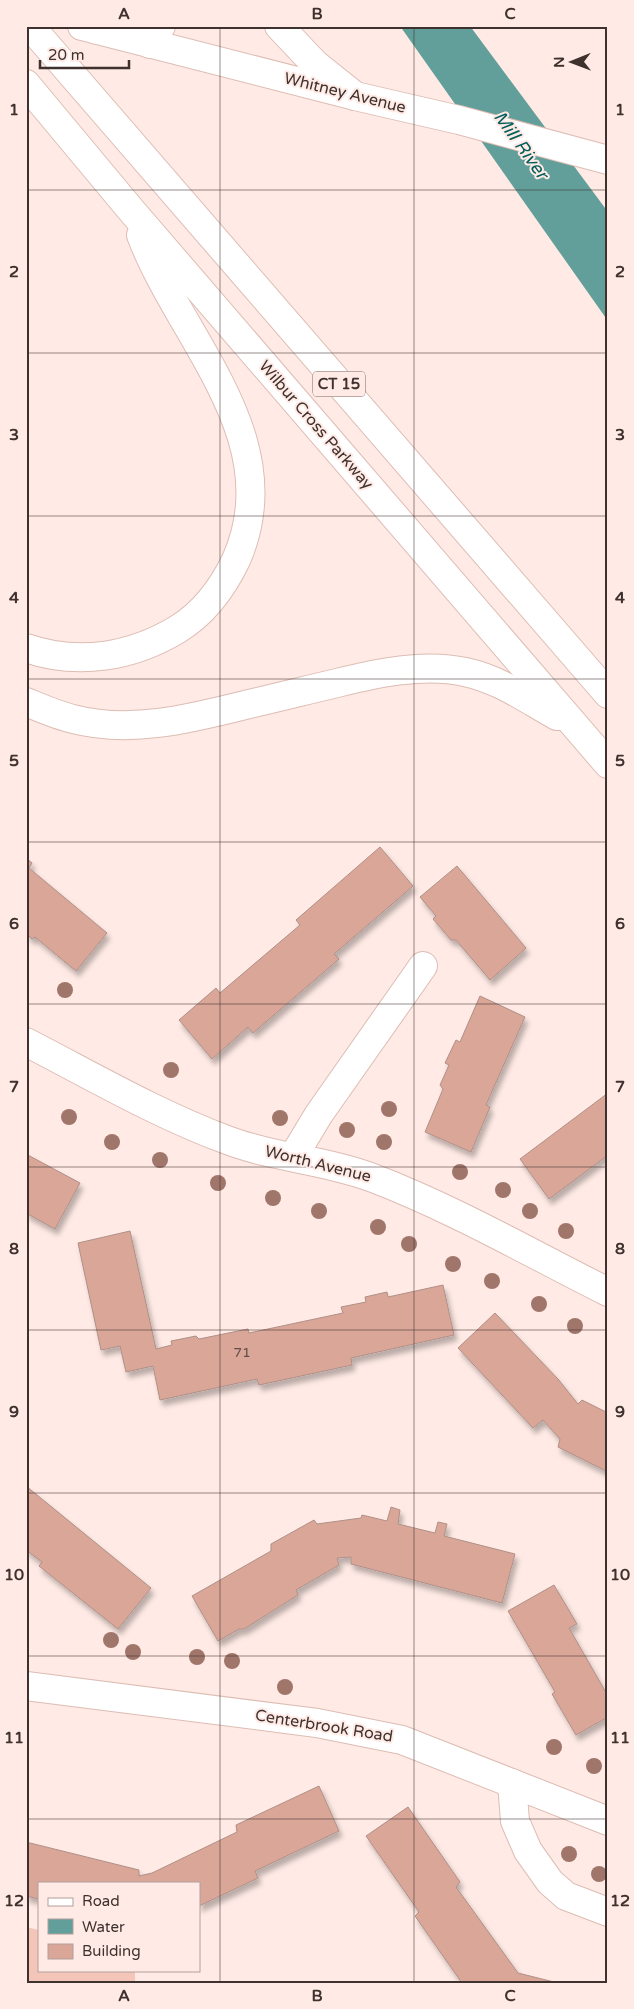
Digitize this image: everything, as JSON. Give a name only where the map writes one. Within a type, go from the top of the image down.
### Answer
[{"type":"main road","name":"CT 15","points":[[30,26],[608,694]]},
{"type":"main road","points":[[279,26],[315,64],[355,96]]},
{"type":"main road","name":"Whitney Avenue","points":[[92,28],[155,35],[355,96],[459,120],[608,160]]},
{"type":"main road","name":"Wilbur Cross Parkway","points":[[26,84],[131,210],[608,764]]},
{"type":"main road","points":[[26,648],[51,656],[104,656],[130,652],[159,641],[186,624],[206,606],[220,589],[232,569],[242,546],[249,518],[251,489],[247,459],[229,402],[214,370],[162,282],[131,210]]},
{"type":"main road","points":[[26,702],[74,719],[132,725],[166,723],[358,678],[402,671],[434,669],[464,672],[492,680],[575,726]]},
{"type":"main road","points":[[293,1157],[320,1114],[423,966]]},
{"type":"main road","name":"Worth Avenue","points":[[26,1042],[171,1116],[228,1140],[356,1172],[425,1199],[608,1292]]},
{"type":"main road","name":"Centerbrook Road","points":[[26,1686],[336,1726],[402,1740],[608,1821]]},
{"type":"main road","points":[[512,1783],[515,1821],[528,1851],[550,1882],[566,1896],[608,1912]]},
{"type":"shaded area","points":[[26,1927],[38,1930],[38,1972],[135,1972],[135,1983],[26,1983]]},
{"type":"water","name":"Mill River","points":[[400,26],[470,26],[608,212],[608,321]]},
{"type":"building","points":[[380,847],[413,886],[334,954],[339,959],[253,1033],[248,1027],[212,1059],[179,1020],[216,988],[220,993],[300,925],[296,920]]},
{"type":"building","points":[[26,858],[32,863],[29,868],[107,933],[76,971],[35,937],[32,939],[26,933]]},
{"type":"building","points":[[457,866],[526,948],[490,980],[456,940],[451,940],[433,919],[436,916],[420,897]]},
{"type":"building","points":[[480,996],[525,1017],[486,1105],[490,1107],[471,1152],[425,1132],[443,1089],[440,1085],[449,1065],[445,1063],[456,1040],[460,1042]]},
{"type":"building","points":[[608,1093],[608,1155],[549,1199],[520,1159]]},
{"type":"building","points":[[26,1154],[80,1183],[55,1229],[26,1213]]},
{"type":"building","points":[[130,1231],[156,1349],[172,1345],[171,1341],[196,1336],[199,1339],[248,1329],[249,1333],[343,1313],[341,1307],[366,1302],[365,1297],[387,1292],[388,1297],[443,1285],[454,1335],[351,1358],[352,1365],[259,1385],[257,1379],[160,1400],[153,1366],[126,1372],[120,1346],[101,1350],[78,1243]]},
{"type":"building","points":[[495,1313],[558,1379],[578,1404],[582,1400],[608,1413],[608,1472],[558,1447],[560,1439],[543,1420],[533,1428],[458,1348]]},
{"type":"building","points":[[26,1486],[151,1588],[118,1629],[39,1566],[42,1562],[26,1550]]},
{"type":"building","points":[[391,1507],[400,1510],[398,1524],[435,1533],[438,1522],[447,1524],[444,1536],[515,1554],[502,1603],[351,1564],[351,1557],[337,1558],[339,1565],[296,1590],[298,1595],[244,1629],[239,1629],[218,1641],[192,1596],[271,1551],[271,1544],[314,1520],[317,1524],[361,1518],[362,1515],[387,1521]]},
{"type":"building","points":[[554,1585],[577,1624],[569,1628],[608,1696],[608,1717],[576,1735],[552,1694],[555,1692],[508,1611]]},
{"type":"building","points":[[319,1786],[339,1831],[255,1871],[258,1878],[200,1906],[200,1882],[38,1882],[38,1899],[26,1896],[26,1842],[139,1870],[139,1876],[152,1873],[237,1832],[236,1825]]},
{"type":"building","points":[[408,1807],[460,1882],[456,1887],[518,1973],[558,1983],[462,1983],[415,1916],[419,1912],[366,1836]]}]
